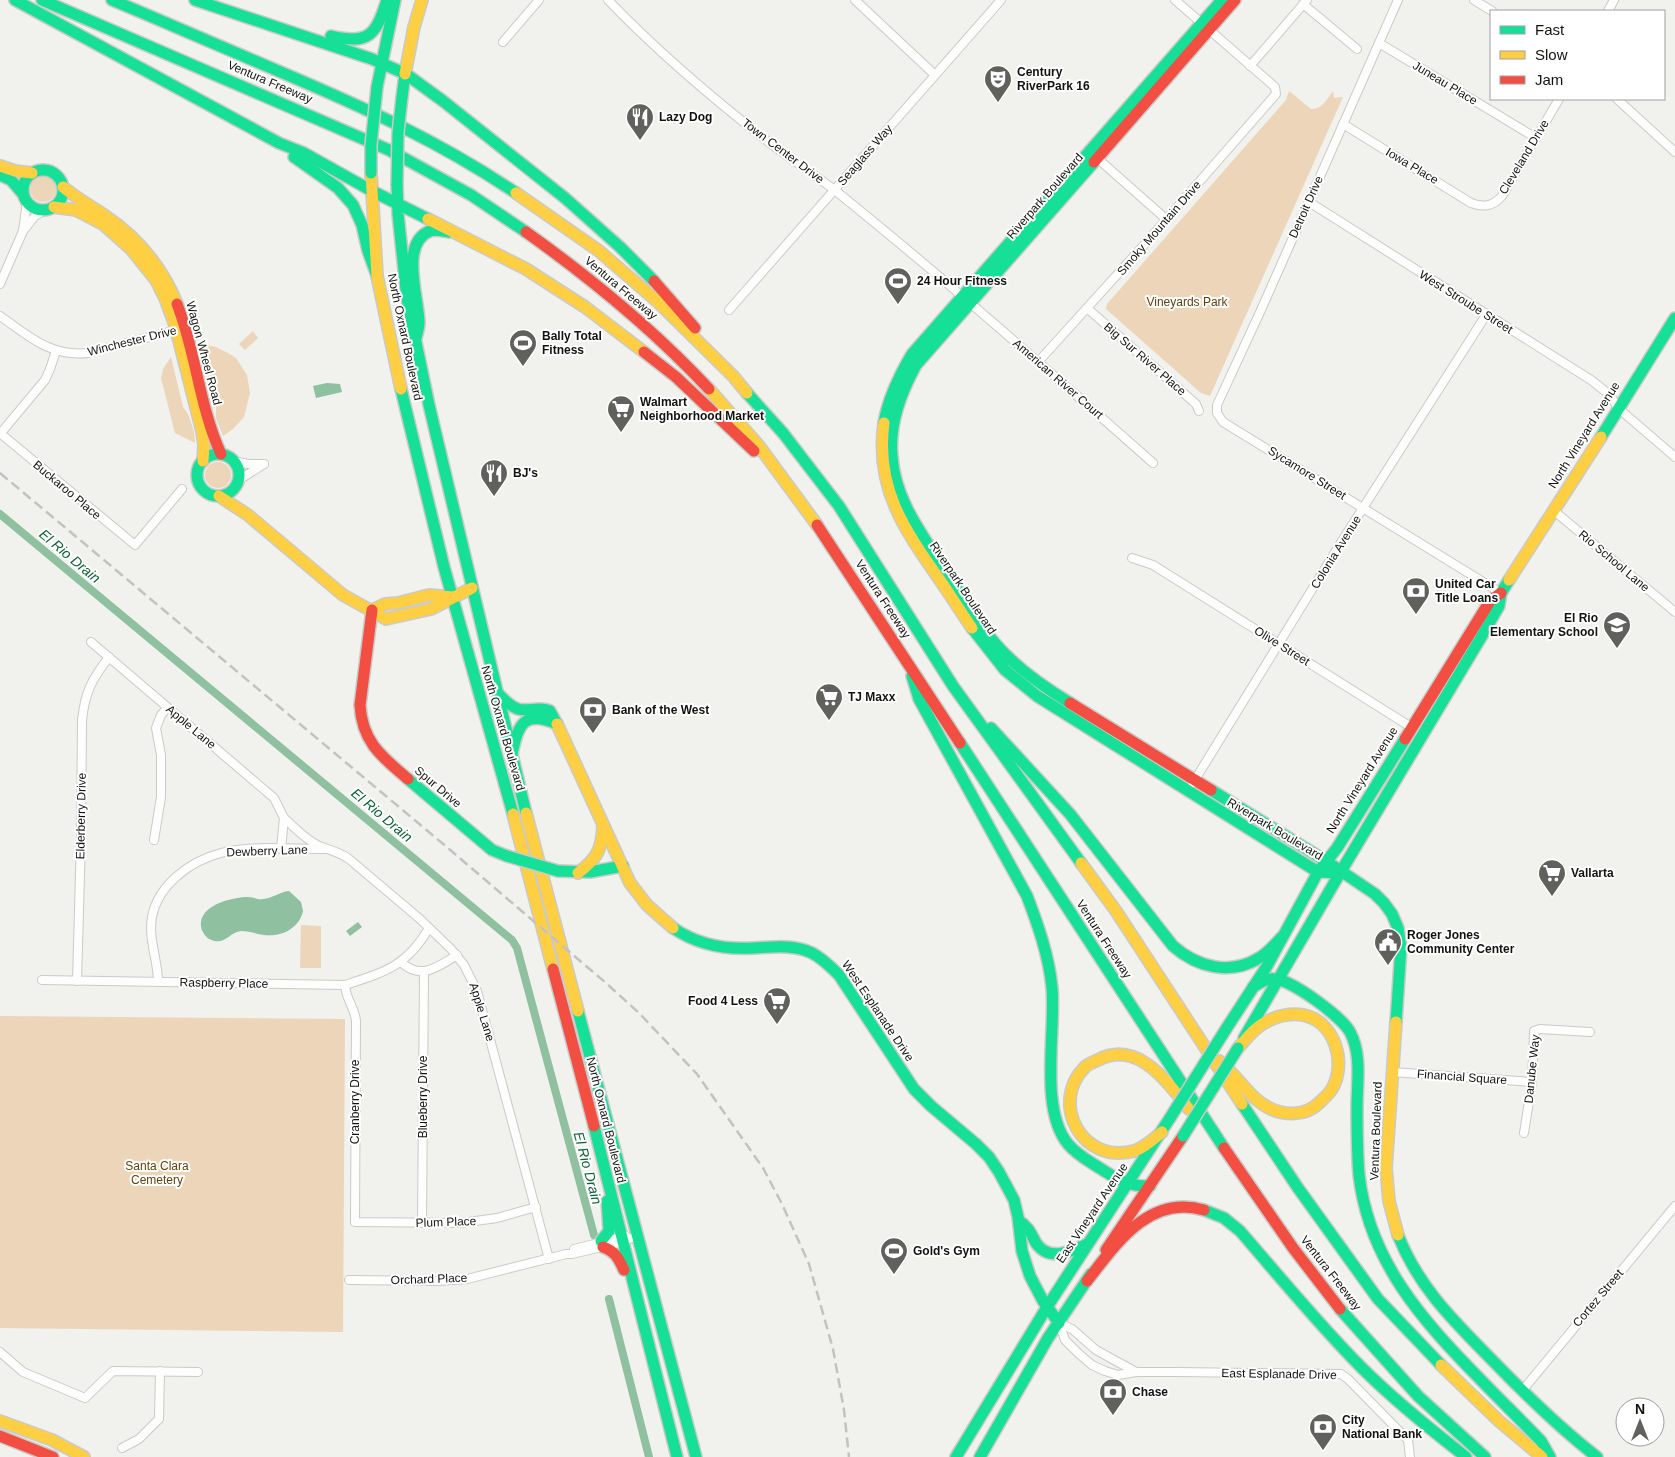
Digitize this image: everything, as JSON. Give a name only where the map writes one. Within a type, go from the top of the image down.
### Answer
[{"type":"main road","points":[[15,0],[279,143],[304,153],[372,191],[526,269],[623,334],[676,377],[724,424],[782,476]]},
{"type":"main road","name":"Ventura Freeway","points":[[42,0],[367,139],[422,166],[495,210],[575,267],[651,332],[720,401],[782,476],[844,564],[1254,1193],[1333,1301],[1418,1396],[1485,1457]]},
{"type":"main road","name":"Ventura Freeway","points":[[112,0],[365,108],[426,138],[482,170],[599,251],[658,302],[733,376],[783,433],[839,506],[952,686],[1116,911],[1298,1188],[1378,1299],[1447,1372],[1542,1457]]},
{"type":"main road","points":[[195,0],[382,63],[405,74],[504,148],[575,206],[676,304],[733,376]]},
{"type":"main road","points":[[262,21],[284,23],[345,41],[356,41],[365,38],[374,31],[382,18],[387,0]]},
{"type":"main road","name":"North Oxnard Boulevard","points":[[395,0],[377,87],[371,145],[377,276],[401,388],[452,597],[518,832],[623,1239],[676,1457]]},
{"type":"main road","name":"North Oxnard Boulevard","points":[[422,0],[414,26],[405,74],[398,133],[398,203],[407,300],[511,756],[696,1457]]},
{"type":"main road","name":"Riverpark Boulevard","points":[[1222,0],[1205,26],[1097,158],[966,299],[912,354],[888,399],[884,418],[882,454],[884,473],[890,497],[901,521],[969,624],[992,655],[1016,680],[1043,701],[1075,719],[1318,872],[1340,873]]},
{"type":"main road","name":"Riverpark Boulevard","points":[[1235,0],[1205,26],[966,299],[916,365],[907,379],[899,398],[894,419],[892,453],[897,486],[911,516],[993,642],[1019,668],[1050,691],[1326,861],[1340,873]]},
{"type":"main road","points":[[279,143],[338,188],[353,206],[362,225],[368,251],[377,276]]},
{"type":"main road","points":[[0,166],[15,171],[32,173],[42,170],[54,173],[59,177],[63,187],[61,198],[49,208],[32,207],[10,180],[0,175]]},
{"type":"main road","points":[[25,198],[24,182],[32,173]]},
{"type":"main road","name":"Wagon Wheel Road","points":[[63,187],[74,198],[100,212],[120,226],[146,252],[162,274],[172,293],[202,431],[204,445],[203,461]]},
{"type":"main road","name":"Wagon Wheel Road","points":[[49,208],[70,208],[87,214],[105,225],[144,264],[161,290],[180,329],[210,426],[221,454]]},
{"type":"main road","points":[[416,338],[419,323],[412,262],[415,245],[420,237],[427,232],[435,230],[460,235]]},
{"type":"main road","name":"North Vineyard Avenue","points":[[1253,986],[1318,872],[1337,848],[1490,601],[1501,593],[1596,446],[1675,318]]},
{"type":"main road","points":[[248,515],[241,504],[237,467],[233,461],[221,454],[208,457],[203,461],[198,472],[199,483],[207,492],[219,496],[248,515],[343,595],[358,604],[372,610],[385,604],[398,603],[429,595],[452,597],[472,588]]},
{"type":"main road","points":[[219,496],[225,495],[238,483]]},
{"type":"main road","name":"North Vineyard Avenue","points":[[1393,784],[1485,631],[1499,606],[1501,593]]},
{"type":"main road","name":"Spur Drive","points":[[372,610],[360,705],[360,719],[364,732],[372,746],[492,850],[558,871],[577,874],[622,866]]},
{"type":"main road","points":[[908,661],[919,699],[1027,896],[1038,922],[1049,966],[1052,993],[1052,1097],[1057,1126],[1065,1141],[1080,1156],[1127,1185],[1150,1186]]},
{"type":"main road","points":[[952,686],[1070,814],[1180,952],[1188,958],[1207,966],[1233,968],[1257,959],[1282,937]]},
{"type":"main road","points":[[496,692],[516,709],[542,708],[548,710],[554,714],[557,724]]},
{"type":"main road","points":[[511,756],[516,738],[527,719],[541,717],[557,724]]},
{"type":"main road","name":"West Esplanade Drive","points":[[557,724],[630,883],[642,899],[676,930],[690,939],[708,946],[720,948],[796,947],[824,959],[839,974],[914,1089],[923,1100],[967,1135],[989,1158],[1013,1200],[1019,1221],[1024,1258],[1033,1282],[1057,1326]]},
{"type":"main road","points":[[980,1457],[1057,1326],[1124,1222],[1183,1136],[1238,1048],[1393,784],[1396,764],[1412,733],[1411,727]]},
{"type":"main road","points":[[577,874],[591,864],[598,856],[603,839],[603,823]]},
{"type":"main road","name":"Ventura Boulevard","points":[[1340,873],[1353,879],[1378,896],[1389,910],[1397,925],[1401,947],[1386,1154],[1386,1182],[1389,1204],[1402,1246],[1418,1278],[1432,1298],[1555,1423],[1597,1457]]},
{"type":"main road","points":[[1253,986],[1264,980],[1278,979],[1331,1011],[1346,1026],[1352,1038],[1357,1070],[1358,1169],[1369,1223],[1379,1250],[1392,1276],[1407,1299],[1433,1332],[1541,1441],[1550,1457]]},
{"type":"main road","name":"East Vineyard Avenue","points":[[956,1457],[1047,1307],[1162,1132],[1253,986]]},
{"type":"main road","points":[[1205,1049],[1233,1074],[1261,1104],[1277,1112],[1297,1114],[1312,1109],[1326,1100],[1334,1090],[1339,1077],[1341,1064],[1336,1040],[1319,1022],[1306,1016],[1294,1014],[1279,1015],[1264,1022],[1238,1048]]},
{"type":"main road","points":[[1162,1132],[1141,1147],[1126,1153],[1109,1153],[1093,1146],[1084,1140],[1077,1131],[1070,1115],[1069,1103],[1071,1092],[1078,1076],[1086,1067],[1100,1058],[1118,1054],[1135,1057],[1154,1069],[1191,1111],[1206,1121]]},
{"type":"main road","points":[[609,1186],[607,1201],[609,1231],[602,1244],[619,1257],[645,1334]]},
{"type":"main road","points":[[1087,1281],[1128,1231],[1142,1219],[1156,1211],[1180,1206],[1210,1211],[1230,1222],[1240,1231],[1338,1343],[1380,1386],[1466,1457]]},
{"type":"main road","points":[[1019,1221],[1029,1226],[1037,1245],[1046,1252],[1062,1255],[1087,1244]]},
{"type":"main road","points":[[0,1421],[52,1440],[84,1457]]},
{"type":"main road","points":[[0,1436],[53,1457]]},
{"type":"street","points":[[503,42],[539,0]]},
{"type":"street","name":"Town Center Drive","points":[[608,0],[634,27],[698,85],[767,141],[835,190],[966,299]]},
{"type":"street","points":[[855,0],[935,75]]},
{"type":"street","name":"Seaglass Way","points":[[730,310],[1001,0]]},
{"type":"street","points":[[1175,0],[1250,66],[1305,2],[1357,49]]},
{"type":"street","name":"Detroit Drive","points":[[1217,413],[1217,405],[1262,310],[1398,0]]},
{"type":"street","points":[[1474,0],[1490,10]]},
{"type":"street","name":"Juneau Place","points":[[1379,43],[1536,138]]},
{"type":"street","name":"Smoky Mountain Drive","points":[[1038,362],[1274,96],[1275,87],[1250,66]]},
{"type":"street","name":"Cleveland Drive","points":[[1481,206],[1492,204],[1502,196],[1558,100]]},
{"type":"street","points":[[1618,100],[1675,152]]},
{"type":"street","name":"Iowa Place","points":[[1343,124],[1472,203],[1481,206]]},
{"type":"street","points":[[1097,158],[1166,219]]},
{"type":"street","points":[[23,231],[25,198]]},
{"type":"street","name":"West Stroube Street","points":[[1309,202],[1591,380],[1610,395],[1618,408],[1675,457]]},
{"type":"street","points":[[0,284],[23,231],[35,216],[49,208]]},
{"type":"street","name":"American River Court","points":[[966,299],[1153,463]]},
{"type":"street","name":"Big Sur River Place","points":[[1087,308],[1196,404],[1199,411]]},
{"type":"street","name":"Colonia Avenue","points":[[1189,791],[1194,779],[1278,644],[1486,315]]},
{"type":"street","name":"Winchester Drive","points":[[0,316],[44,346],[56,351],[72,354],[88,352],[180,329]]},
{"type":"street","points":[[0,433],[45,380],[56,351]]},
{"type":"street","name":"Sycamore Street","points":[[1217,413],[1224,422],[1501,593]]},
{"type":"street","name":"Buckaroo Place","points":[[0,433],[135,545],[182,489]]},
{"type":"street","points":[[233,461],[248,464],[264,464],[238,483]]},
{"type":"street","name":"Rio School Lane","points":[[1553,510],[1675,612]]},
{"type":"street","name":"Olive Street","points":[[1132,558],[1153,565],[1411,727]]},
{"type":"street","name":"Apple Lane","points":[[91,642],[269,794],[280,808],[284,818],[305,837],[348,858],[429,928],[457,955],[477,992],[549,1259]]},
{"type":"street","name":"Elderberry Drive","points":[[77,981],[82,720],[84,704],[91,682],[109,657]]},
{"type":"street","points":[[154,840],[161,797],[162,776],[161,755],[156,728],[161,715],[167,708]]},
{"type":"street","points":[[281,850],[284,818]]},
{"type":"street","name":"Dewberry Lane","points":[[158,982],[157,960],[151,933],[152,918],[156,902],[173,879],[204,860],[220,853],[239,850],[328,849]]},
{"type":"street","name":"Raspberry Place","points":[[42,980],[345,985],[402,963],[422,940],[429,928]]},
{"type":"street","points":[[402,963],[409,969],[424,971],[440,966],[457,955]]},
{"type":"street","name":"Blueberry Drive","points":[[422,1223],[424,971]]},
{"type":"street","name":"Cranberry Drive","points":[[345,985],[349,1005],[356,1014],[355,1222]]},
{"type":"street","name":"Danube Way","points":[[1524,1133],[1532,1082],[1533,1033],[1535,1030],[1540,1029],[1590,1032]]},
{"type":"street","name":"Financial Square","points":[[1392,1072],[1532,1082]]},
{"type":"street","name":"Cortez Street","points":[[1522,1391],[1675,1206]]},
{"type":"street","name":"Plum Place","points":[[355,1222],[478,1222],[536,1207]]},
{"type":"street","name":"Orchard Place","points":[[349,1280],[438,1281],[467,1279],[572,1254],[638,1235]]},
{"type":"street","name":"East Esplanade Drive","points":[[1057,1326],[1065,1340],[1092,1365],[1118,1375],[1136,1372],[1341,1374],[1408,1440],[1410,1457]]},
{"type":"street","name":"East Esplanade Drive","points":[[1057,1326],[1072,1328],[1096,1350],[1136,1372]]},
{"type":"street","points":[[0,1352],[23,1372],[85,1398],[113,1371],[198,1372]]},
{"type":"street","points":[[122,1448],[139,1440],[159,1420],[160,1371]]},
{"type":"green space","name":"Vineyards Park","points":[[1289,91],[1311,109],[1321,106],[1333,91],[1334,98],[1343,97],[1210,396],[1201,393],[1106,309],[1107,304],[1286,100]]},
{"type":"green space","points":[[43,176],[52,180],[56,189],[52,198],[43,202],[34,198],[30,189],[34,180]]},
{"type":"green space","points":[[253,331],[258,338],[245,350],[239,344]]},
{"type":"green space","points":[[202,344],[216,347],[236,358],[247,375],[250,393],[244,417],[233,429],[223,436],[216,418],[216,399]]},
{"type":"green space","points":[[171,357],[183,407],[188,414],[194,431],[195,443],[175,433],[161,378],[163,369]]},
{"type":"green space","points":[[218,462],[227,466],[231,475],[227,484],[218,488],[209,484],[205,475],[209,466]]},
{"type":"green space","points":[[301,925],[321,926],[321,968],[300,968]]},
{"type":"green space","name":"Santa Clara Cemetery","points":[[0,1016],[345,1019],[343,1332],[0,1328]]},
{"type":"shaded area","points":[[327,383],[340,384],[342,392],[316,398],[313,386]]},
{"type":"shaded area","points":[[289,891],[301,902],[303,911],[298,923],[288,931],[277,935],[264,935],[241,931],[219,941],[214,941],[205,936],[201,922],[203,916],[213,906],[242,897],[261,899]]},
{"type":"shaded area","points":[[358,922],[362,927],[350,936],[346,931]]},
{"type":"waterway","name":"El Rio Drain","points":[[0,514],[512,940],[517,948],[594,1235]]},
{"type":"waterway","points":[[609,1299],[649,1457]]},
{"type":"railway","points":[[0,473],[442,843],[606,983],[639,1013],[697,1074],[763,1168],[782,1204],[809,1264],[833,1349],[844,1410],[849,1457]]},
{"type":"traffic: fast","points":[[15,0],[279,143],[304,153],[372,191],[428,219]]},
{"type":"traffic: fast","points":[[42,0],[389,150],[471,195],[526,232]]},
{"type":"traffic: fast","points":[[112,0],[308,83],[399,125],[458,157],[516,193]]},
{"type":"traffic: fast","points":[[195,0],[372,59],[406,74],[565,198],[620,247],[654,281]]},
{"type":"traffic: fast","points":[[331,36],[354,39],[363,38],[379,22],[387,0]]},
{"type":"traffic: fast","points":[[382,63],[395,0]]},
{"type":"traffic: fast","points":[[884,423],[895,387],[912,354],[1222,0]]},
{"type":"traffic: fast","points":[[377,87],[382,63]]},
{"type":"traffic: fast","points":[[402,97],[405,74]]},
{"type":"traffic: fast","points":[[371,173],[371,145],[377,87]]},
{"type":"traffic: fast","points":[[397,184],[398,133],[402,97]]},
{"type":"traffic: fast","points":[[294,157],[338,188],[353,205],[362,225],[368,251],[377,276]]},
{"type":"traffic: fast","points":[[1070,703],[1036,681],[1013,662],[990,637],[976,618],[922,535],[905,505],[894,473],[892,432],[897,409],[916,365],[1094,162]]},
{"type":"traffic: fast","points":[[47,170],[54,173],[60,179],[63,190],[62,198],[54,207],[47,210],[39,210],[32,207],[24,198],[23,186],[26,179],[35,171],[47,170]]},
{"type":"traffic: fast","points":[[0,175],[11,180],[23,194]]},
{"type":"traffic: fast","points":[[397,184],[398,214],[407,299],[429,405],[526,813]]},
{"type":"traffic: fast","points":[[416,338],[419,323],[413,272],[415,247],[421,237],[430,231],[449,232]]},
{"type":"traffic: fast","points":[[1601,437],[1675,318]]},
{"type":"traffic: fast","points":[[401,389],[444,567],[513,814]]},
{"type":"traffic: fast","points":[[747,393],[783,433],[839,506],[953,686],[1081,863]]},
{"type":"traffic: fast","points":[[218,454],[233,460],[239,475],[233,490],[218,496],[203,490],[197,475],[203,460],[218,454]]},
{"type":"traffic: fast","points":[[1244,1038],[1480,639],[1499,606],[1501,593],[1509,580]]},
{"type":"traffic: fast","points":[[972,628],[1005,670],[1037,696],[1318,872],[1340,873]]},
{"type":"traffic: fast","points":[[912,676],[919,699],[1027,896],[1039,929],[1046,952],[1052,988],[1051,1091],[1059,1129],[1068,1144],[1075,1151],[1104,1171],[1128,1183],[1150,1186]]},
{"type":"traffic: fast","points":[[496,692],[515,708],[550,711],[557,724]]},
{"type":"traffic: fast","points":[[512,754],[517,734],[525,722],[537,718],[557,724]]},
{"type":"traffic: fast","points":[[991,728],[1070,814],[1173,946],[1182,953],[1203,964],[1214,967],[1237,967],[1248,964],[1262,956],[1282,937]]},
{"type":"traffic: fast","points":[[1226,1029],[1267,966],[1318,872],[1337,848],[1405,739]]},
{"type":"traffic: fast","points":[[960,743],[1224,1148]]},
{"type":"traffic: fast","points":[[408,779],[492,850],[507,856]]},
{"type":"traffic: fast","points":[[1211,790],[1326,861],[1375,894],[1384,903],[1392,914],[1398,928],[1401,947],[1396,1022]]},
{"type":"traffic: fast","points":[[507,856],[558,871]]},
{"type":"traffic: fast","points":[[558,871],[590,872],[623,866]]},
{"type":"traffic: fast","points":[[673,928],[692,939],[722,947],[798,948],[819,957],[839,975],[914,1089],[976,1144],[989,1157],[999,1172],[1014,1200],[1022,1251],[1030,1276],[1043,1301],[1059,1323]]},
{"type":"traffic: fast","points":[[1253,987],[1268,979],[1292,985],[1337,1017],[1350,1032],[1354,1041],[1357,1059],[1359,1175],[1365,1206],[1374,1235],[1386,1262],[1419,1311],[1438,1334],[1541,1441],[1550,1457]]},
{"type":"traffic: fast","points":[[578,1011],[696,1457]]},
{"type":"traffic: fast","points":[[1170,1118],[1226,1029]]},
{"type":"traffic: fast","points":[[1183,1136],[1238,1048]]},
{"type":"traffic: fast","points":[[1242,1104],[1298,1188],[1378,1299],[1441,1365]]},
{"type":"traffic: fast","points":[[956,1457],[1047,1307],[1170,1118]]},
{"type":"traffic: fast","points":[[594,1126],[677,1457]]},
{"type":"traffic: fast","points":[[601,1241],[609,1231],[607,1201]]},
{"type":"traffic: fast","points":[[1204,1210],[1224,1218],[1240,1231],[1346,1352],[1412,1414],[1466,1457]]},
{"type":"traffic: fast","points":[[1019,1221],[1027,1228],[1041,1249],[1047,1252],[1060,1254],[1087,1244]]},
{"type":"traffic: fast","points":[[1398,1235],[1417,1272],[1453,1320],[1533,1401],[1597,1457]]},
{"type":"traffic: fast","points":[[980,1457],[1048,1338],[1091,1274]]},
{"type":"traffic: fast","points":[[1340,1309],[1418,1396],[1485,1457]]},
{"type":"traffic: slow","points":[[405,74],[414,27],[422,0]]},
{"type":"traffic: slow","points":[[0,166],[15,171],[32,173]]},
{"type":"traffic: slow","points":[[371,173],[377,276],[401,389]]},
{"type":"traffic: slow","points":[[63,187],[104,215],[138,243],[156,265],[177,304]]},
{"type":"traffic: slow","points":[[516,193],[599,251],[658,302],[733,376],[747,393]]},
{"type":"traffic: slow","points":[[54,207],[76,210],[103,224],[131,249],[156,280],[175,325],[202,431],[204,445],[203,461]]},
{"type":"traffic: slow","points":[[428,219],[526,269],[585,307],[644,352]]},
{"type":"traffic: slow","points":[[709,389],[759,446],[817,525]]},
{"type":"traffic: slow","points":[[884,423],[882,446],[884,468],[896,507],[915,544],[972,628]]},
{"type":"traffic: slow","points":[[1509,580],[1601,437]]},
{"type":"traffic: slow","points":[[219,496],[248,515],[343,595],[386,619],[431,609],[472,588]]},
{"type":"traffic: slow","points":[[372,610],[385,604],[398,603],[429,595],[452,597]]},
{"type":"traffic: slow","points":[[557,724],[630,883],[647,905],[673,928]]},
{"type":"traffic: slow","points":[[526,813],[578,1011]]},
{"type":"traffic: slow","points":[[513,814],[553,969]]},
{"type":"traffic: slow","points":[[578,873],[590,863],[597,853],[600,847],[603,826]]},
{"type":"traffic: slow","points":[[1081,863],[1116,911],[1242,1104]]},
{"type":"traffic: slow","points":[[1219,1061],[1255,1098],[1275,1111],[1295,1113],[1314,1107],[1331,1091],[1336,1079],[1338,1056],[1330,1034],[1323,1025],[1303,1015],[1293,1014],[1275,1018],[1262,1024],[1238,1048]]},
{"type":"traffic: slow","points":[[1396,1022],[1386,1168],[1389,1201],[1398,1235]]},
{"type":"traffic: slow","points":[[1162,1132],[1145,1146],[1134,1151],[1115,1153],[1099,1149],[1086,1140],[1076,1128],[1071,1113],[1070,1097],[1075,1082],[1085,1067],[1112,1055],[1126,1055],[1139,1059],[1161,1076],[1189,1109]]},
{"type":"traffic: slow","points":[[1441,1365],[1499,1421],[1542,1457]]},
{"type":"traffic: slow","points":[[0,1421],[52,1440],[84,1457]]},
{"type":"traffic: jam","points":[[1094,162],[1235,0]]},
{"type":"traffic: jam","points":[[526,232],[622,306],[709,389]]},
{"type":"traffic: jam","points":[[654,281],[695,328]]},
{"type":"traffic: jam","points":[[177,304],[189,341],[202,398],[221,454]]},
{"type":"traffic: jam","points":[[644,352],[676,377],[754,451]]},
{"type":"traffic: jam","points":[[817,525],[960,743]]},
{"type":"traffic: jam","points":[[1405,739],[1490,601],[1501,593]]},
{"type":"traffic: jam","points":[[372,610],[360,705],[362,718],[369,739],[375,748],[408,779]]},
{"type":"traffic: jam","points":[[1070,703],[1211,790]]},
{"type":"traffic: jam","points":[[553,969],[594,1126]]},
{"type":"traffic: jam","points":[[1106,1250],[1183,1136]]},
{"type":"traffic: jam","points":[[1224,1148],[1293,1248],[1340,1309]]},
{"type":"traffic: jam","points":[[1087,1281],[1122,1238],[1150,1216],[1167,1209],[1184,1207],[1204,1210]]},
{"type":"traffic: jam","points":[[603,1247],[616,1256],[624,1270]]},
{"type":"traffic: jam","points":[[0,1436],[53,1457]]},
{"type":"place","name":"Century RiverPark 16","points":[[998,103]]},
{"type":"place","name":"Lazy Dog","points":[[640,141]]},
{"type":"place","name":"24 Hour Fitness","points":[[898,305]]},
{"type":"place","name":"Bally Total Fitness","points":[[523,367]]},
{"type":"place","name":"Walmart Neighborhood Market","points":[[621,433]]},
{"type":"place","name":"BJ's","points":[[494,497]]},
{"type":"place","name":"United Car Title Loans","points":[[1416,615]]},
{"type":"place","name":"El Rio Elementary School","points":[[1617,649]]},
{"type":"place","name":"TJ Maxx","points":[[829,721]]},
{"type":"place","name":"Bank of the West","points":[[593,734]]},
{"type":"place","name":"Vallarta","points":[[1552,897]]},
{"type":"place","name":"Roger Jones Community Center","points":[[1388,966]]},
{"type":"place","name":"Food 4 Less","points":[[777,1025]]},
{"type":"place","name":"Gold's Gym","points":[[894,1275]]},
{"type":"place","name":"Chase","points":[[1113,1416]]},
{"type":"place","name":"City National Bank","points":[[1323,1451]]}]
